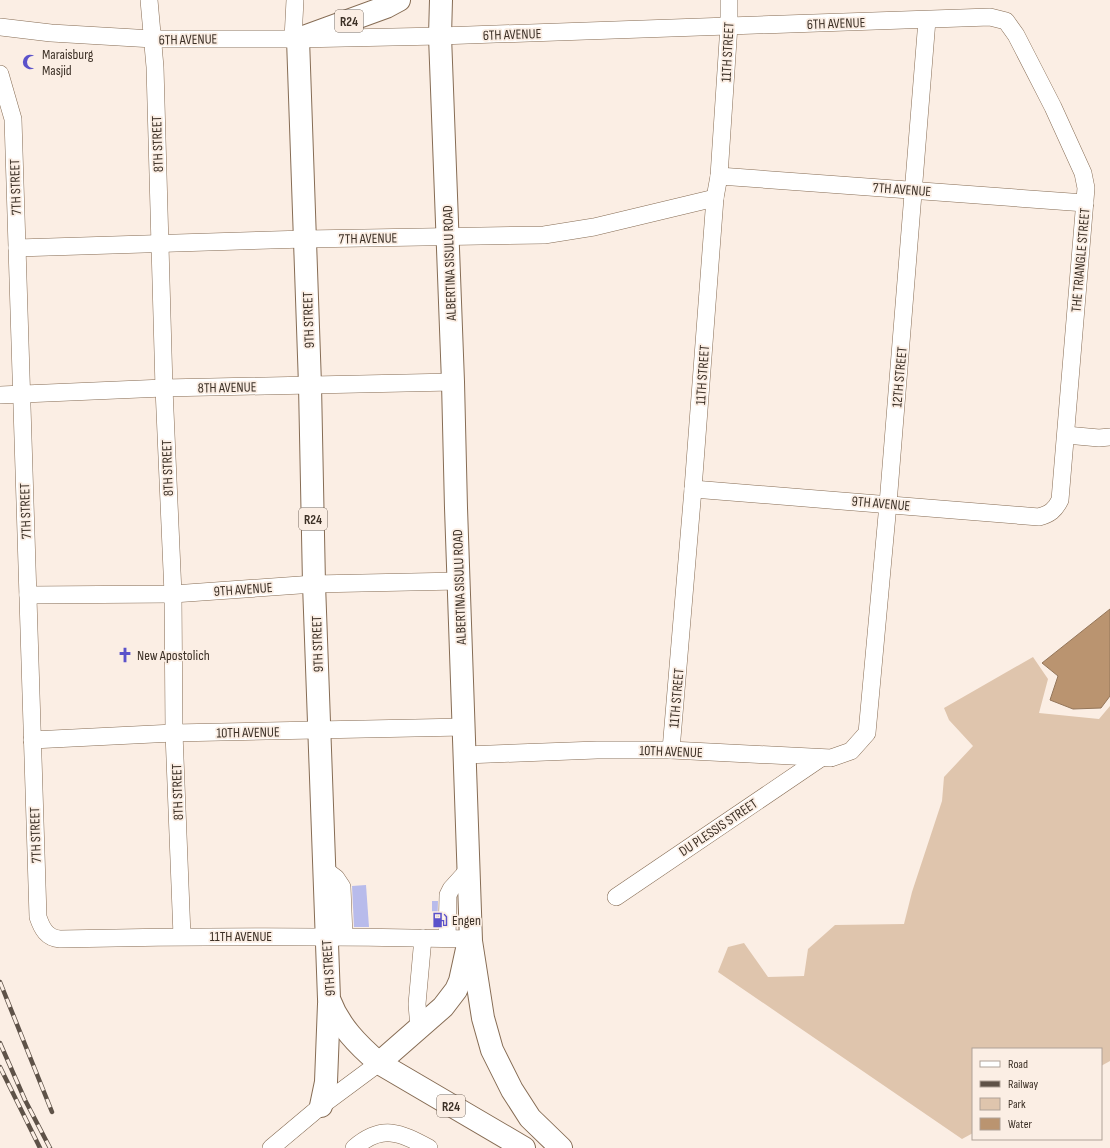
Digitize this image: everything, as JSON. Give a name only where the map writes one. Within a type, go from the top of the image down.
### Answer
[{"type":"main road","name":"R24","points":[[296,39],[386,7],[399,0]]},
{"type":"main road","name":"ALBERTINA SISULU ROAD","points":[[441,0],[440,36],[471,940],[482,1018],[492,1050],[512,1090],[530,1118],[562,1148]]},
{"type":"main road","name":"9TH STREET","points":[[296,39],[306,239],[314,584],[324,869],[335,936],[330,999],[334,1011],[346,1031],[379,1063],[524,1148]]},
{"type":"main road","points":[[379,1063],[443,1007],[456,990],[460,981],[467,949],[471,940]]},
{"type":"main road","points":[[321,1106],[326,1082],[330,999]]},
{"type":"street","name":"8TH STREET","points":[[149,0],[153,39],[164,388],[173,594],[174,733],[182,936]]},
{"type":"street","points":[[295,0],[296,39]]},
{"type":"street","name":"11TH STREET","points":[[671,750],[715,198],[719,176],[730,25],[728,0]]},
{"type":"street","name":"6TH AVENUE","points":[[0,27],[51,33],[153,39],[296,39],[440,36],[730,25],[998,18],[1006,21],[1016,36]]},
{"type":"street","name":"12TH STREET","points":[[867,733],[888,504],[927,20]]},
{"type":"street","name":"THE TRIANGLE STREET","points":[[1016,36],[1053,107],[1083,173],[1086,188],[1060,500]]},
{"type":"street","name":"7TH STREET","points":[[0,74],[13,119],[37,902]]},
{"type":"street","name":"7TH STREET","points":[[0,95],[13,119]]},
{"type":"street","name":"7TH AVENUE","points":[[719,176],[914,189],[1085,203]]},
{"type":"street","name":"7TH AVENUE","points":[[17,248],[306,239],[525,236],[562,233],[594,227],[715,198]]},
{"type":"street","name":"8TH AVENUE","points":[[0,395],[164,388],[453,382]]},
{"type":"street","points":[[1066,435],[1099,438],[1110,437]]},
{"type":"street","name":"9TH AVENUE","points":[[693,489],[1039,517],[1048,515],[1056,509],[1060,500]]},
{"type":"street","name":"9TH AVENUE","points":[[28,595],[173,594],[314,584],[459,581]]},
{"type":"street","name":"10TH AVENUE","points":[[32,740],[174,733],[464,727]]},
{"type":"street","name":"10TH AVENUE","points":[[465,755],[597,750],[671,750],[821,758],[841,756],[851,751],[867,733]]},
{"type":"street","name":"DU PLESSIS STREET","points":[[616,897],[821,758]]},
{"type":"street","points":[[448,938],[448,895],[451,889],[469,869]]},
{"type":"street","name":"11TH AVENUE","points":[[37,902],[38,917],[41,926],[46,934],[52,938],[335,936],[448,938],[471,940]]},
{"type":"street","points":[[419,1028],[417,1004],[424,938]]},
{"type":"street","points":[[271,1148],[321,1106],[379,1063]]},
{"type":"street","points":[[354,1148],[367,1137],[391,1132],[407,1136],[429,1148]]},
{"type":"green space","points":[[1033,657],[1048,679],[1039,713],[1099,719],[1110,706],[1110,1061],[1102,1065],[1102,1048],[972,1048],[972,1134],[962,1139],[718,972],[728,947],[744,943],[768,977],[804,976],[808,949],[835,925],[904,924],[912,892],[942,801],[944,777],[973,746],[949,720],[944,708]]},
{"type":"water","points":[[1110,609],[1110,696],[1101,708],[1073,709],[1050,700],[1058,676],[1042,663]]},
{"type":"building","points":[[366,885],[369,927],[354,927],[352,886]]},
{"type":"building","points":[[432,901],[438,901],[437,928],[432,928]]},
{"type":"railway","points":[[0,982],[52,1112]]},
{"type":"railway","points":[[0,1043],[25,1100],[50,1148]]},
{"type":"railway","points":[[0,1067],[40,1148]]},
{"type":"place","name":"Maraisburg Masjid","points":[[30,62]]},
{"type":"place","name":"New Apostolich","points":[[125,655]]},
{"type":"place","name":"Engen","points":[[440,920]]}]
